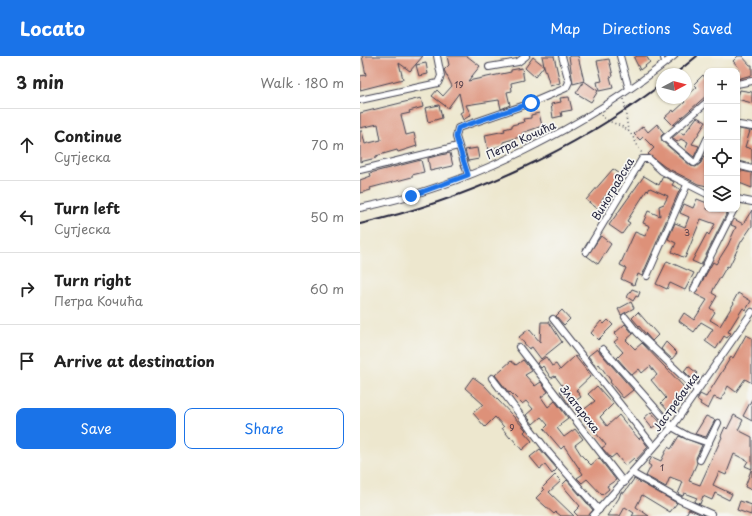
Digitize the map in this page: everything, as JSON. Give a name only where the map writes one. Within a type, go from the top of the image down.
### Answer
[{"type":"street","points":[[360,100],[435,84],[440,80],[441,76],[437,56]]},
{"type":"street","points":[[489,67],[518,62],[526,56]]},
{"type":"street","points":[[468,175],[458,146],[456,133],[460,127],[502,114],[566,88],[569,82],[562,56]]},
{"type":"street","points":[[620,56],[629,89]]},
{"type":"street","name":"Петра Кочића","points":[[360,208],[411,196],[468,175],[561,133],[624,93],[674,56]]},
{"type":"street","points":[[740,83],[752,81]]},
{"type":"street","points":[[704,105],[665,138],[694,162],[697,161],[707,140]]},
{"type":"street","points":[[740,124],[752,127]]},
{"type":"street","points":[[360,170],[458,146]]},
{"type":"street","name":"Виноградска","points":[[586,252],[641,161],[645,158],[649,159],[662,171],[704,193]]},
{"type":"street","points":[[740,166],[752,169]]},
{"type":"street","points":[[647,276],[687,185]]},
{"type":"street","points":[[740,201],[752,202]]},
{"type":"street","points":[[694,289],[732,212]]},
{"type":"street","name":"Јастребачка","points":[[594,516],[672,427],[752,312]]},
{"type":"street","points":[[625,316],[637,332],[697,390]]},
{"type":"street","points":[[552,319],[654,447]]},
{"type":"street","name":"Златарска","points":[[519,347],[624,483]]},
{"type":"street","points":[[603,349],[672,427],[688,436],[708,443]]},
{"type":"street","points":[[492,378],[549,453],[599,510]]},
{"type":"street","points":[[700,460],[718,423]]},
{"type":"street","points":[[632,473],[680,500],[711,514]]},
{"type":"lane","points":[[662,56],[664,64]]},
{"type":"path","points":[[624,93],[628,131],[645,158]]},
{"type":"path","points":[[598,110],[607,122],[628,131]]},
{"type":"building","points":[[362,56],[423,56],[410,71],[399,63],[403,79],[360,90],[360,76],[366,75]]},
{"type":"building","points":[[447,56],[467,56],[480,66],[468,81],[511,72],[511,70],[522,68],[524,80],[511,83],[512,91],[507,92],[510,105],[501,109],[499,100],[466,105],[471,115],[463,120],[460,113],[463,111],[459,93],[448,108],[432,96],[437,90],[443,96],[452,86],[444,70],[449,65]]},
{"type":"building","points":[[542,56],[554,56],[560,83],[550,86]]},
{"type":"building","points":[[569,56],[578,56],[584,81],[573,84]]},
{"type":"building","points":[[637,56],[646,56],[650,62],[640,70],[634,58]]},
{"type":"building","points":[[738,56],[742,56],[750,65],[752,65],[752,75],[740,78],[740,68],[733,61]]},
{"type":"building","points":[[533,57],[544,66],[535,77],[525,68]]},
{"type":"building","points":[[609,59],[613,76],[610,77],[613,88],[599,91],[597,82],[602,81],[597,61]]},
{"type":"building","points":[[426,63],[428,74],[419,76],[416,65]]},
{"type":"building","points":[[703,75],[704,98],[673,125],[665,117],[673,110],[674,112],[683,104],[692,104],[692,92],[697,87],[694,84]]},
{"type":"building","points":[[584,81],[598,91],[591,102],[576,93]]},
{"type":"building","points":[[740,90],[752,92],[752,103],[740,100]]},
{"type":"building","points":[[569,97],[572,110],[561,112],[562,116],[553,118],[551,104],[561,102],[560,98]]},
{"type":"building","points":[[421,98],[423,107],[401,115],[406,135],[414,133],[417,146],[398,152],[397,150],[360,162],[360,131],[362,131],[365,144],[381,140],[378,124],[360,128],[360,113]]},
{"type":"building","points":[[439,105],[442,118],[428,122],[425,108]]},
{"type":"building","points":[[539,113],[542,126],[522,133],[523,136],[503,142],[503,145],[488,150],[485,135],[505,131],[504,129],[524,122],[523,119],[531,118],[531,115]]},
{"type":"building","points":[[697,117],[704,121],[704,125],[692,144],[699,146],[694,157],[685,150],[688,143],[681,139],[677,142],[672,138],[679,132],[684,134]]},
{"type":"building","points":[[657,124],[664,133],[661,136],[662,141],[691,166],[696,167],[701,163],[704,156],[704,185],[698,184],[665,167],[648,154],[654,148],[643,137],[640,140],[634,134],[643,126],[648,132]]},
{"type":"building","points":[[740,129],[750,131],[745,147],[752,149],[752,164],[740,162]]},
{"type":"building","points":[[477,148],[479,159],[468,161],[465,150]]},
{"type":"building","points":[[450,153],[453,166],[430,171],[428,158]]},
{"type":"building","points":[[421,160],[424,172],[412,175],[412,177],[370,188],[371,190],[360,193],[360,180],[371,176],[370,173]]},
{"type":"building","points":[[613,169],[623,176],[601,201],[603,202],[598,209],[586,200]]},
{"type":"building","points":[[740,171],[752,173],[752,188],[740,183]]},
{"type":"building","points":[[644,176],[659,185],[663,176],[674,182],[672,185],[680,189],[642,276],[638,274],[634,285],[621,279],[626,268],[620,265],[635,232],[645,236],[650,226],[643,223],[648,211],[660,216],[659,206],[664,204],[668,196],[650,188],[648,191],[647,190],[627,221],[630,223],[622,234],[609,225]]},
{"type":"building","points":[[697,199],[704,202],[704,212],[728,212],[701,265],[692,261],[707,233],[709,235],[715,224],[701,219],[685,258],[672,252],[676,243],[668,239],[675,223],[685,227],[689,217],[680,213],[684,204],[693,208]]},
{"type":"building","points":[[752,210],[752,226],[741,242],[729,267],[727,266],[712,293],[717,296],[710,308],[715,312],[710,320],[720,326],[734,303],[733,302],[738,293],[751,301],[746,310],[743,308],[728,332],[731,333],[727,338],[724,336],[716,349],[705,341],[713,329],[701,322],[694,332],[679,321],[684,313],[694,320],[707,300],[695,294],[713,262],[716,264],[728,245],[736,227],[731,225],[734,219],[743,224]]},
{"type":"building","points":[[601,236],[611,244],[598,264],[587,256]]},
{"type":"building","points":[[667,261],[694,273],[685,290],[670,283],[667,289],[656,284]]},
{"type":"building","points":[[632,289],[640,292],[638,297],[636,296],[633,301],[627,297]]},
{"type":"building","points":[[631,302],[634,308],[621,315],[618,309]]},
{"type":"building","points":[[562,310],[570,319],[564,325],[556,316]]},
{"type":"building","points":[[638,312],[658,335],[652,341],[632,318]]},
{"type":"building","points":[[608,320],[613,325],[598,340],[591,333],[601,321],[604,324]]},
{"type":"building","points":[[541,322],[549,322],[562,342],[541,359],[532,347],[529,349],[519,337],[529,329],[540,342]]},
{"type":"building","points":[[625,324],[633,334],[626,340],[635,349],[642,343],[686,389],[676,398],[679,400],[668,411],[661,403],[666,398],[651,380],[657,375],[650,366],[642,373],[639,369],[632,375],[617,358],[623,352],[614,342],[619,338],[614,334]]},
{"type":"building","points":[[746,335],[752,338],[752,383],[745,379],[736,392],[728,386],[721,400],[714,397],[708,409],[697,400],[700,394],[706,397],[731,357],[733,358]]},
{"type":"building","points":[[666,342],[677,353],[672,359],[661,349]]},
{"type":"building","points":[[597,349],[633,390],[623,398],[610,382],[611,381],[599,364],[596,366],[588,356]]},
{"type":"building","points":[[575,356],[591,376],[576,390],[581,397],[569,405],[560,391],[564,388],[555,376],[551,378],[543,366],[541,368],[537,363],[546,357],[552,366],[556,364],[560,370]]},
{"type":"building","points":[[523,360],[532,371],[525,375],[535,386],[541,382],[548,392],[541,397],[548,407],[555,401],[568,418],[557,428],[564,437],[575,429],[583,439],[575,445],[582,456],[591,465],[599,458],[616,480],[607,486],[609,489],[602,495],[587,479],[582,483],[577,478],[583,474],[564,446],[561,449],[544,429],[548,425],[541,417],[533,424],[526,415],[533,409],[526,401],[522,404],[510,392],[509,393],[495,375],[511,361],[516,365]]},
{"type":"building","points":[[688,366],[697,373],[692,379],[684,371]]},
{"type":"building","points":[[473,377],[484,385],[526,430],[524,432],[532,441],[522,450],[511,437],[510,438],[502,428],[504,427],[495,417],[485,427],[473,413],[483,404],[465,388]]},
{"type":"building","points":[[597,386],[613,404],[600,417],[607,426],[619,415],[639,439],[641,437],[648,447],[635,461],[634,458],[625,466],[616,454],[611,458],[602,448],[606,445],[589,425],[591,423],[582,411],[595,401],[588,394]]},
{"type":"building","points":[[752,399],[752,421],[743,416]]},
{"type":"building","points":[[651,412],[660,422],[652,428],[644,418]]},
{"type":"building","points":[[734,415],[743,420],[738,430],[752,437],[752,469],[745,466],[748,461],[734,454],[726,475],[719,472],[713,485],[732,494],[729,500],[715,493],[712,500],[703,496],[700,504],[694,502],[697,498],[684,493],[683,496],[678,494],[683,482],[670,477],[666,487],[646,476],[651,466],[648,464],[652,457],[661,461],[668,447],[671,449],[679,436],[702,445],[696,458],[697,463],[689,481],[700,485],[722,437],[721,436],[725,427],[727,429]]},
{"type":"building","points":[[706,416],[715,420],[706,437],[695,434]]},
{"type":"building","points":[[540,449],[557,469],[552,474],[545,465],[540,469],[530,457]]},
{"type":"building","points":[[752,470],[752,490],[745,487]]},
{"type":"building","points":[[555,475],[561,481],[549,492],[574,516],[561,516],[556,512],[554,514],[536,498],[544,490],[542,488]]},
{"type":"building","points":[[634,479],[677,503],[670,512],[642,495],[636,507],[649,516],[632,516],[634,513],[625,507],[620,516],[607,516],[619,498],[621,492],[624,493]]},
{"type":"building","points":[[567,480],[593,510],[588,516],[578,516],[574,512],[580,506],[562,485]]},
{"type":"building","points":[[740,501],[752,505],[751,515],[737,510]]},
{"type":"building","points":[[689,509],[704,516],[685,516]]},
{"type":"railway","points":[[682,68],[697,56]]},
{"type":"railway","points":[[360,224],[401,214],[441,201],[518,170],[593,131],[656,88]]},
{"type":"route","points":[[411,196],[468,175],[456,137],[458,128],[531,103]]}]
